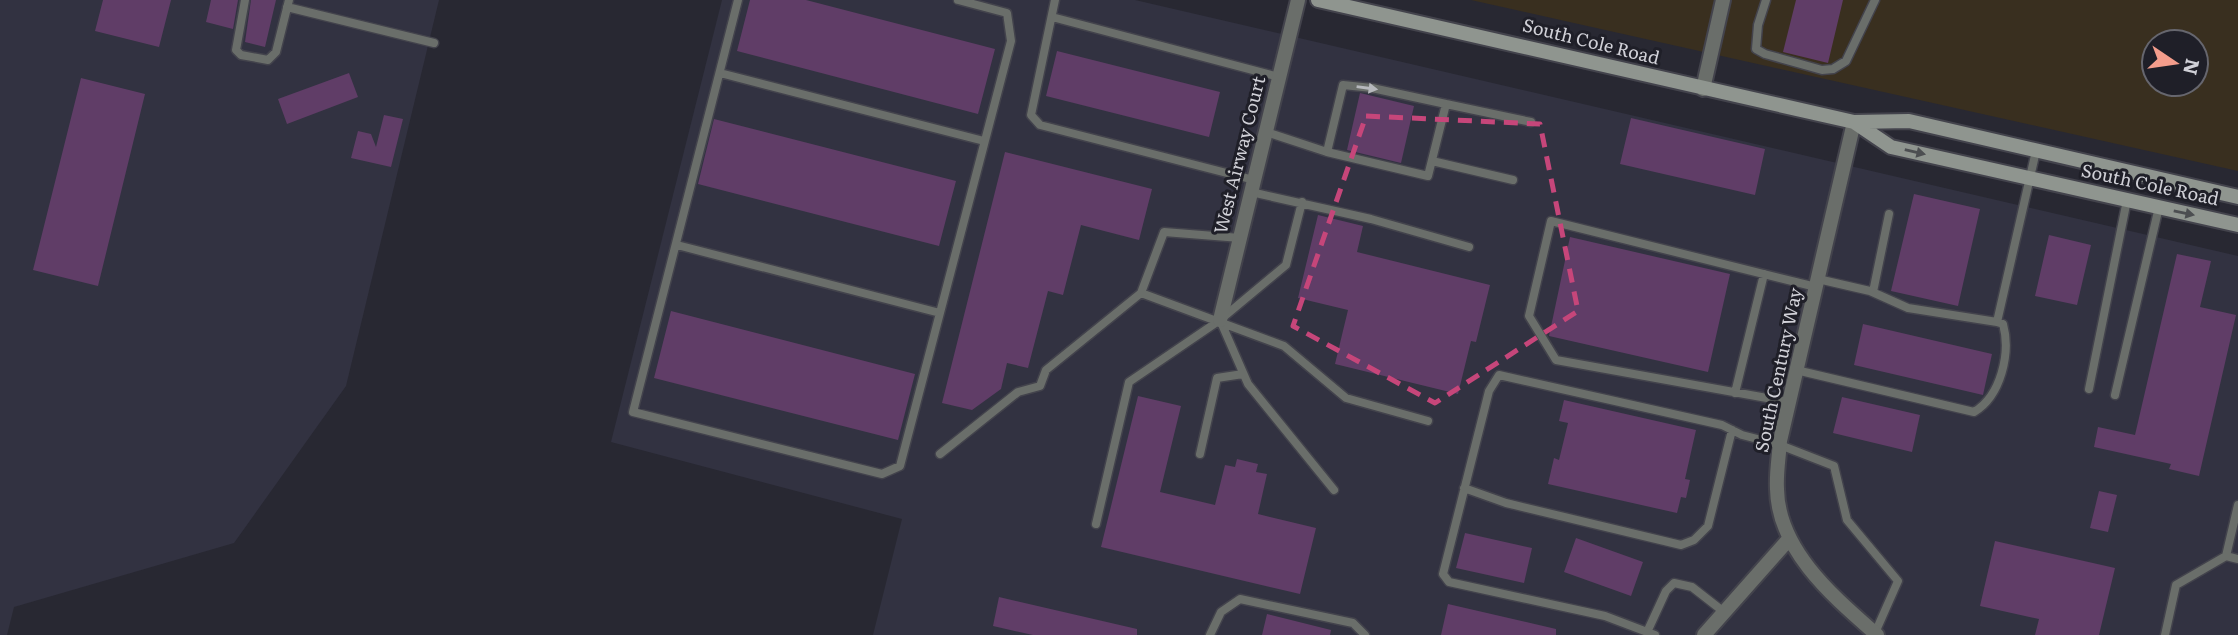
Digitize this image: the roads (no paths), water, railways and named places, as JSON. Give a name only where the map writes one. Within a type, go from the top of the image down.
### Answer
[{"type":"main road","name":"South Cole Road","points":[[1318,0],[1854,122],[1909,121],[2238,197]]},
{"type":"main road","name":"South Cole Road","points":[[1854,122],[1891,147],[2238,225]]},
{"type":"main road","points":[[2219,220],[2238,215]]},
{"type":"street","name":"West Airway Court","points":[[1220,320],[1298,0]]},
{"type":"street","points":[[1703,89],[1723,0]]},
{"type":"street","name":"South Century Way","points":[[1854,122],[1789,402],[1780,445],[1776,492],[1789,538],[1828,592],[1876,634]]},
{"type":"street","points":[[1704,635],[1789,538]]},
{"type":"lane","points":[[245,0],[236,50],[241,55],[268,60],[276,52],[288,3],[434,43]]},
{"type":"lane","points":[[738,0],[633,412],[881,474],[900,466],[1011,41],[1007,13],[958,0]]},
{"type":"lane","points":[[1055,0],[1031,114],[1040,125],[1302,202],[1469,247]]},
{"type":"lane","points":[[1766,0],[1758,25],[1756,49],[1822,70],[1833,69],[1846,61],[1875,0]]},
{"type":"lane","points":[[1052,17],[1279,77]]},
{"type":"lane","points":[[720,73],[984,141]]},
{"type":"lane","points":[[1327,152],[1343,85],[1372,88],[1531,122]]},
{"type":"lane","points":[[1266,132],[1327,152],[1428,176],[1446,104]]},
{"type":"lane","points":[[1997,322],[2036,151]]},
{"type":"lane","points":[[1432,161],[1513,180]]},
{"type":"lane","points":[[2089,389],[2127,200]]},
{"type":"lane","points":[[1096,524],[1129,382],[1220,320],[1286,265],[1302,202]]},
{"type":"lane","points":[[2115,395],[2159,207]]},
{"type":"lane","points":[[1873,292],[1889,214]]},
{"type":"lane","points":[[1789,402],[1556,360],[1529,316],[1551,221],[1764,274],[1873,292],[1908,308],[1997,322],[2003,324],[2007,338],[1995,395],[1974,412],[1796,370]]},
{"type":"lane","points":[[940,454],[1017,392],[1040,386],[1046,370],[1141,293],[1164,232],[1240,238]]},
{"type":"lane","points":[[677,245],[940,313]]},
{"type":"lane","points":[[1735,393],[1764,274]]},
{"type":"lane","points":[[1141,293],[1220,320],[1284,346],[1346,398],[1428,421]]},
{"type":"lane","points":[[1220,320],[1248,384],[1334,490]]},
{"type":"lane","points":[[1200,454],[1217,379],[1243,374]]},
{"type":"lane","points":[[1724,612],[1692,587],[1674,583],[1667,591],[1652,632],[1605,617],[1449,582],[1443,574],[1489,391],[1499,375],[1722,425],[1833,466],[1847,520],[1898,581],[1876,634]]},
{"type":"lane","points":[[1465,488],[1506,503],[1681,545],[1694,540],[1708,526],[1732,430]]},
{"type":"lane","points":[[2226,556],[2238,505]]},
{"type":"lane","points":[[2165,635],[2176,585],[2226,556],[2238,559]]},
{"type":"lane","points":[[1210,635],[1222,612],[1240,599],[1353,623],[1366,635]]}]
